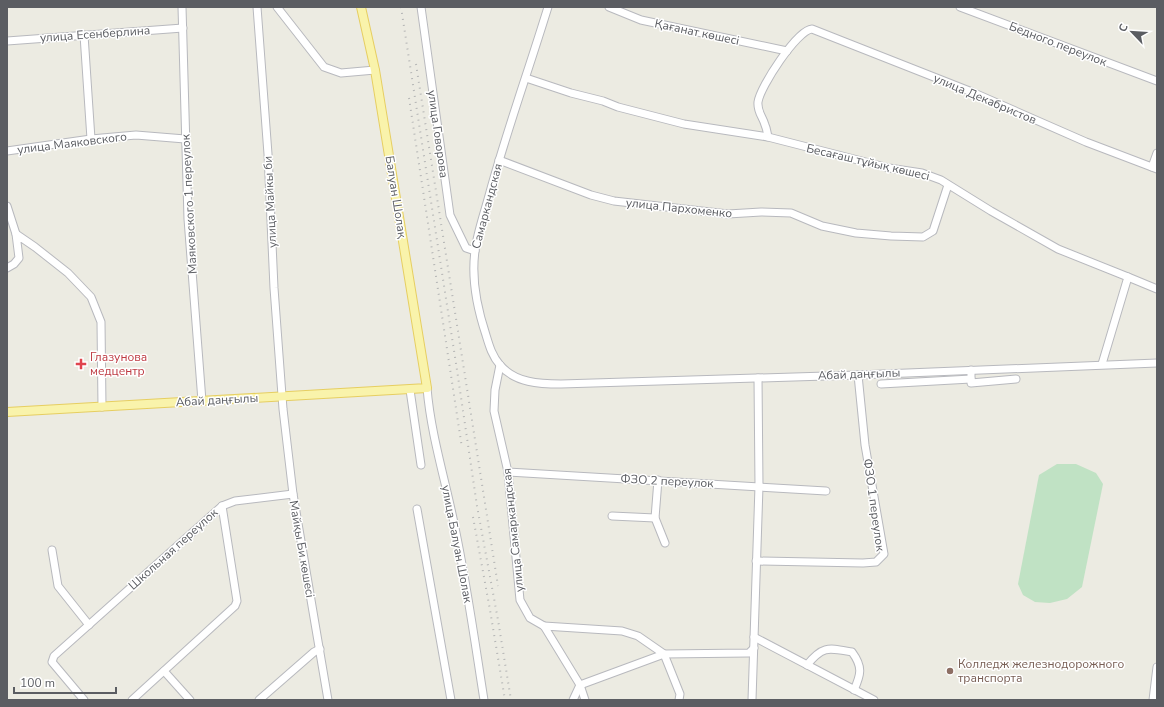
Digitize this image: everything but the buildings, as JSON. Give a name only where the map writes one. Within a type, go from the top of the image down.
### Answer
[{"type":"main road","name":"Балуан Шолақ","points":[[361,7],[375,70],[426,388]]},
{"type":"main road","name":"Абай даңғылы","points":[[7,412],[426,388]]},
{"type":"street","name":"Маяковского 1 переулок","points":[[182,7],[188,219],[202,401]]},
{"type":"street","name":"улица Майкы би","points":[[257,7],[268,154],[274,288],[282,397]]},
{"type":"street","points":[[277,7],[324,67],[342,73],[375,70]]},
{"type":"street","name":"улица Говорова","points":[[421,7],[450,215],[466,248],[475,251]]},
{"type":"street","name":"Самаркандская","points":[[548,7],[499,160],[475,251],[473,280],[478,311],[491,350],[500,365],[511,374],[525,380],[538,384],[561,384]]},
{"type":"street","name":"Қағанат көшесі","points":[[609,7],[641,20],[787,51]]},
{"type":"street","name":"Бедного переулок","points":[[960,7],[1157,81]]},
{"type":"street","name":"улица Есенберлина","points":[[7,41],[183,28]]},
{"type":"street","name":"улица Декабристов","points":[[787,51],[804,32],[812,29],[972,92],[1086,142],[1154,168]]},
{"type":"street","points":[[84,35],[91,139]]},
{"type":"street","points":[[768,137],[765,124],[759,113],[758,102],[762,89],[769,76],[787,51]]},
{"type":"street","name":"Бесағаш тұйық көшесі","points":[[526,78],[571,93],[603,101],[618,107],[677,122],[768,137],[889,168],[922,173],[941,180],[1058,249],[1157,289]]},
{"type":"street","name":"улица Маяковского","points":[[7,151],[91,139],[136,135],[185,139]]},
{"type":"street","points":[[1154,168],[1157,153]]},
{"type":"street","name":"улица Пархоменко","points":[[499,160],[614,201],[728,214],[762,212],[791,213],[822,226],[856,233],[891,236],[923,237],[933,231],[948,184]]},
{"type":"street","points":[[7,206],[16,234],[19,258],[14,264],[7,268]]},
{"type":"street","points":[[16,234],[68,273],[91,297],[101,322],[102,407]]},
{"type":"street","points":[[1102,364],[1128,278]]},
{"type":"street","name":"Абай даңғылы","points":[[561,384],[858,375],[1157,362]]},
{"type":"street","name":"улица Самаркандская","points":[[500,365],[495,390],[494,412],[508,472],[520,600],[530,618],[544,626],[580,685],[585,700]]},
{"type":"street","points":[[971,370],[971,383],[1016,379]]},
{"type":"street","name":"ФЗО 1 переулок","points":[[756,561],[863,563],[876,562],[884,554],[865,445],[858,375]]},
{"type":"street","points":[[752,700],[759,486],[758,378]]},
{"type":"street","points":[[882,384],[971,379]]},
{"type":"street","name":"улица Балуан Шолак","points":[[426,388],[429,414],[455,528],[467,590],[484,700]]},
{"type":"street","points":[[410,390],[421,465]]},
{"type":"street","name":"Майқы Би көшесі","points":[[282,397],[292,494],[328,700]]},
{"type":"street","name":"ФЗО 2 переулок","points":[[508,472],[826,491]]},
{"type":"street","points":[[658,480],[655,518],[665,543]]},
{"type":"street","name":"Школьная переулок","points":[[80,698],[52,662],[54,656],[222,506],[235,501],[292,494]]},
{"type":"street","points":[[132,700],[235,606],[237,601],[222,506]]},
{"type":"street","points":[[417,509],[451,700]]},
{"type":"street","points":[[612,516],[655,518]]},
{"type":"street","points":[[52,550],[58,586],[89,624]]},
{"type":"street","points":[[544,626],[622,631],[638,636],[664,654],[680,694],[679,700]]},
{"type":"street","points":[[754,637],[874,700]]},
{"type":"street","points":[[573,700],[580,685],[664,654],[749,653],[754,648]]},
{"type":"street","points":[[259,700],[314,652],[320,649]]},
{"type":"street","points":[[807,665],[816,654],[824,650],[852,652],[859,662],[859,677],[854,690]]},
{"type":"street","points":[[1153,700],[1157,667]]},
{"type":"street","points":[[164,671],[190,700]]},
{"type":"street","points":[[1153,700],[1157,697]]},
{"type":"green space","points":[[1057,464],[1076,464],[1096,473],[1103,484],[1082,587],[1067,599],[1050,603],[1035,602],[1023,595],[1018,584],[1039,475]]},
{"type":"railway","points":[[401,7],[477,506],[511,700]]},
{"type":"railway","points":[[416,64],[498,586]]},
{"type":"railway","points":[[409,98],[462,448]]},
{"type":"railway","points":[[473,517],[505,700]]},
{"type":"place","name":"Глазунова медцентр","points":[[81,364]]},
{"type":"place","name":"Колледж железнодорожного транспорта","points":[[950,671]]}]
